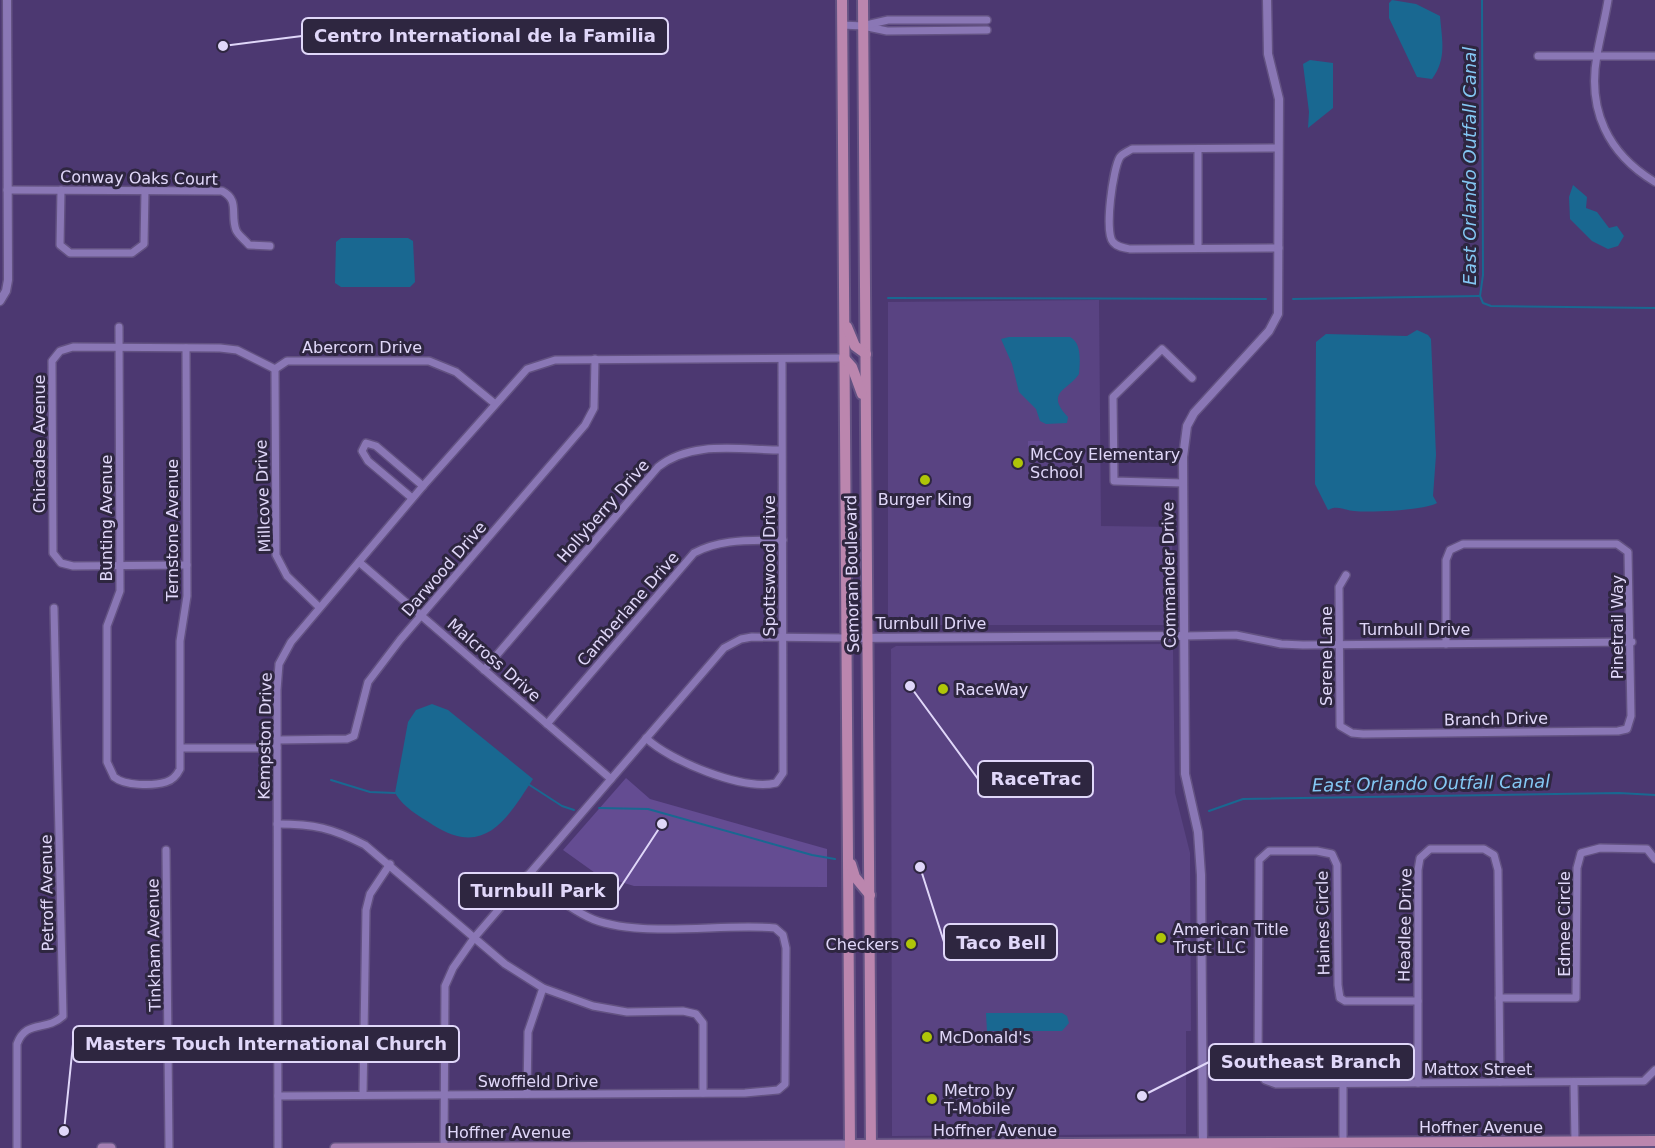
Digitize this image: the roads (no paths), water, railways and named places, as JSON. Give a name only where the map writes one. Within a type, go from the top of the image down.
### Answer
[{"type":"main road","name":"Semoran Boulevard","points":[[842,0],[850,1147]]},
{"type":"main road","name":"Semoran Boulevard","points":[[863,0],[871,1147]]},
{"type":"main road","points":[[844,312],[848,335],[866,354]]},
{"type":"main road","points":[[844,358],[857,378],[866,402]]},
{"type":"main road","points":[[848,856],[855,877],[870,895]]},
{"type":"main road","name":"Hoffner Avenue","points":[[335,1148],[1203,1146],[1343,1143],[1571,1145],[1655,1141]]},
{"type":"main road","points":[[1604,1148],[1655,1146]]},
{"type":"main road","points":[[102,1148],[111,1148]]},
{"type":"street","points":[[1,300],[8,280],[4,96],[7,0]]},
{"type":"street","name":"Commander Drive","points":[[1203,1146],[1201,875],[1198,832],[1185,774],[1184,441],[1194,413],[1262,340],[1275,322],[1279,306],[1279,99],[1268,54],[1267,0]]},
{"type":"street","points":[[1608,0],[1596,57],[1595,86],[1604,130],[1622,159],[1655,182]]},
{"type":"street","points":[[863,26],[888,20],[987,20]]},
{"type":"street","points":[[842,25],[887,31],[987,30]]},
{"type":"street","points":[[1538,56],[1655,56]]},
{"type":"street","points":[[1278,148],[1132,149],[1122,154],[1116,165],[1115,186],[1109,201],[1109,234],[1112,241],[1120,247],[1130,249],[1279,248]]},
{"type":"street","points":[[1198,150],[1198,247]]},
{"type":"street","name":"Conway Oaks Court","points":[[7,190],[222,191],[234,202],[236,231],[249,245],[270,246]]},
{"type":"street","points":[[61,190],[60,245],[70,253],[132,253],[144,244],[146,191]]},
{"type":"street","name":"Bunting Avenue","points":[[114,777],[107,762],[107,626],[120,591],[118,327]]},
{"type":"street","name":"Chicadee Avenue","points":[[118,347],[72,347],[60,351],[52,361],[53,553],[61,563],[73,566],[120,565]]},
{"type":"street","points":[[118,347],[237,350],[275,369]]},
{"type":"street","name":"Ternstone Avenue","points":[[114,777],[125,783],[166,783],[174,778],[180,769],[182,748],[180,641],[187,596],[186,348]]},
{"type":"street","points":[[1183,483],[1114,481],[1113,397],[1162,349],[1192,378]]},
{"type":"street","points":[[494,403],[527,369],[555,360],[844,358]]},
{"type":"street","name":"Darwood Drive","points":[[182,748],[277,744],[347,739],[354,736],[368,682],[421,616],[585,425],[594,408],[594,359]]},
{"type":"street","name":"Spottswood Drive","points":[[646,738],[660,751],[680,762],[761,787],[776,783],[783,773],[782,359]]},
{"type":"street","name":"Abercorn Drive","points":[[275,369],[287,361],[304,360],[429,361],[456,372],[494,403]]},
{"type":"street","name":"Millcove Drive","points":[[275,369],[276,555],[287,576],[319,607]]},
{"type":"street","name":"Kempston Drive","points":[[279,1148],[277,744],[279,664],[291,642],[319,607],[494,403]]},
{"type":"street","points":[[412,498],[368,461],[362,451],[366,443],[376,446],[423,486]]},
{"type":"street","name":"Hollyberry Drive","points":[[484,670],[658,467],[672,456],[692,450],[782,450]]},
{"type":"street","name":"Camberlane Drive","points":[[547,724],[694,553],[709,545],[730,541],[783,540]]},
{"type":"street","name":"Pinetrail Way","points":[[1446,644],[1446,560],[1450,550],[1463,544],[1617,544],[1628,552],[1630,565],[1631,716]]},
{"type":"street","name":"Malcross Drive","points":[[359,562],[611,779]]},
{"type":"street","points":[[120,565],[187,565]]},
{"type":"street","name":"Serene Lane","points":[[1346,575],[1339,587],[1340,726],[1352,733]]},
{"type":"street","name":"Petroff Avenue","points":[[17,1148],[17,1044],[20,1034],[28,1028],[51,1024],[63,1016],[54,608]]},
{"type":"street","name":"Turnbull Drive","points":[[444,1148],[445,986],[453,968],[474,938],[724,648],[741,639],[782,636],[846,638],[1236,635],[1281,644],[1632,642]]},
{"type":"street","name":"Branch Drive","points":[[1352,733],[1618,731],[1627,729],[1631,716]]},
{"type":"street","points":[[277,824],[314,824],[338,831],[365,845],[390,864],[504,964],[543,988],[593,1006],[627,1012],[683,1011],[696,1014],[703,1023],[703,1093]]},
{"type":"street","name":"Edmee Circle","points":[[1499,998],[1576,998],[1576,868],[1581,853],[1600,848],[1647,849],[1655,859]]},
{"type":"street","name":"Headlee Drive","points":[[1418,1083],[1418,870],[1420,858],[1430,849],[1484,849],[1494,855],[1498,870],[1500,1082]]},
{"type":"street","name":"Tinkham Avenue","points":[[166,850],[169,1148]]},
{"type":"street","name":"Haines Circle","points":[[1265,1080],[1258,1070],[1257,869],[1259,860],[1269,851],[1317,851],[1332,854],[1337,865],[1340,998],[1345,1001],[1418,1001]]},
{"type":"street","points":[[363,1095],[366,910],[370,894],[390,864]]},
{"type":"street","name":"Swoffield Drive","points":[[278,1096],[703,1093],[778,1090],[785,1084],[786,948],[783,935],[775,928],[619,926],[589,918],[557,898],[528,875]]},
{"type":"street","points":[[527,1094],[528,1032],[543,988]]},
{"type":"street","name":"Mattox Street","points":[[1265,1080],[1276,1084],[1644,1081],[1654,1072]]},
{"type":"street","points":[[1571,1145],[1574,1082]]},
{"type":"street","points":[[1342,1083],[1343,1143]]},
{"type":"water","points":[[1392,0],[1416,4],[1440,16],[1442,57],[1432,79],[1417,77],[1389,18],[1389,3]]},
{"type":"water","points":[[1310,60],[1333,63],[1333,108],[1308,128],[1309,112],[1303,64]]},
{"type":"water","points":[[1573,185],[1587,197],[1586,208],[1597,212],[1609,228],[1617,226],[1624,236],[1618,246],[1608,249],[1592,241],[1570,219],[1569,197]]},
{"type":"water","points":[[341,238],[408,238],[413,241],[415,282],[410,287],[341,287],[335,283],[336,242]]},
{"type":"water","points":[[1417,330],[1431,339],[1436,455],[1433,496],[1437,503],[1397,510],[1362,512],[1338,508],[1328,510],[1315,484],[1316,342],[1326,334],[1407,336]]},
{"type":"water","points":[[1070,337],[1077,344],[1079,374],[1058,397],[1061,409],[1068,417],[1067,423],[1046,424],[1040,421],[1036,409],[1019,392],[1012,364],[1001,339]]},
{"type":"water","points":[[432,704],[448,710],[533,779],[504,820],[481,835],[467,837],[451,834],[412,811],[395,793],[408,722],[416,710]]},
{"type":"water","points":[[986,1013],[1062,1013],[1067,1016],[1069,1023],[1062,1031],[987,1031]]},
{"type":"waterway","name":"East Orlando Outfall Canal","points":[[1482,0],[1483,275],[1480,296],[1483,303],[1491,306],[1655,308]]},
{"type":"waterway","points":[[1293,299],[1479,296]]},
{"type":"waterway","points":[[888,298],[1266,299]]},
{"type":"waterway","name":"East Orlando Outfall Canal","points":[[331,780],[370,792],[395,793]]},
{"type":"waterway","name":"East Orlando Outfall Canal","points":[[528,784],[562,806],[574,810]]},
{"type":"waterway","name":"East Orlando Outfall Canal","points":[[1209,811],[1243,799],[1619,793],[1655,795]]},
{"type":"waterway","name":"East Orlando Outfall Canal","points":[[599,808],[648,809],[812,855],[835,859]]},
{"type":"place","name":"Centro International de la Familia","points":[[223,46]]},
{"type":"place","name":"McCoy Elementary School","points":[[1018,463]]},
{"type":"place","name":"Burger King","points":[[925,480]]},
{"type":"place","name":"RaceTrac","points":[[910,686]]},
{"type":"place","name":"RaceWay","points":[[943,689]]},
{"type":"place","name":"Turnbull Park","points":[[662,824]]},
{"type":"place","name":"Taco Bell","points":[[920,867]]},
{"type":"place","name":"American Title Trust LLC","points":[[1161,938]]},
{"type":"place","name":"Checkers","points":[[911,944]]},
{"type":"place","name":"McDonald's","points":[[927,1037]]},
{"type":"place","name":"Southeast Branch","points":[[1142,1096]]},
{"type":"place","name":"Metro by T-Mobile","points":[[932,1099]]},
{"type":"place","name":"Masters Touch International Church","points":[[64,1131]]}]
